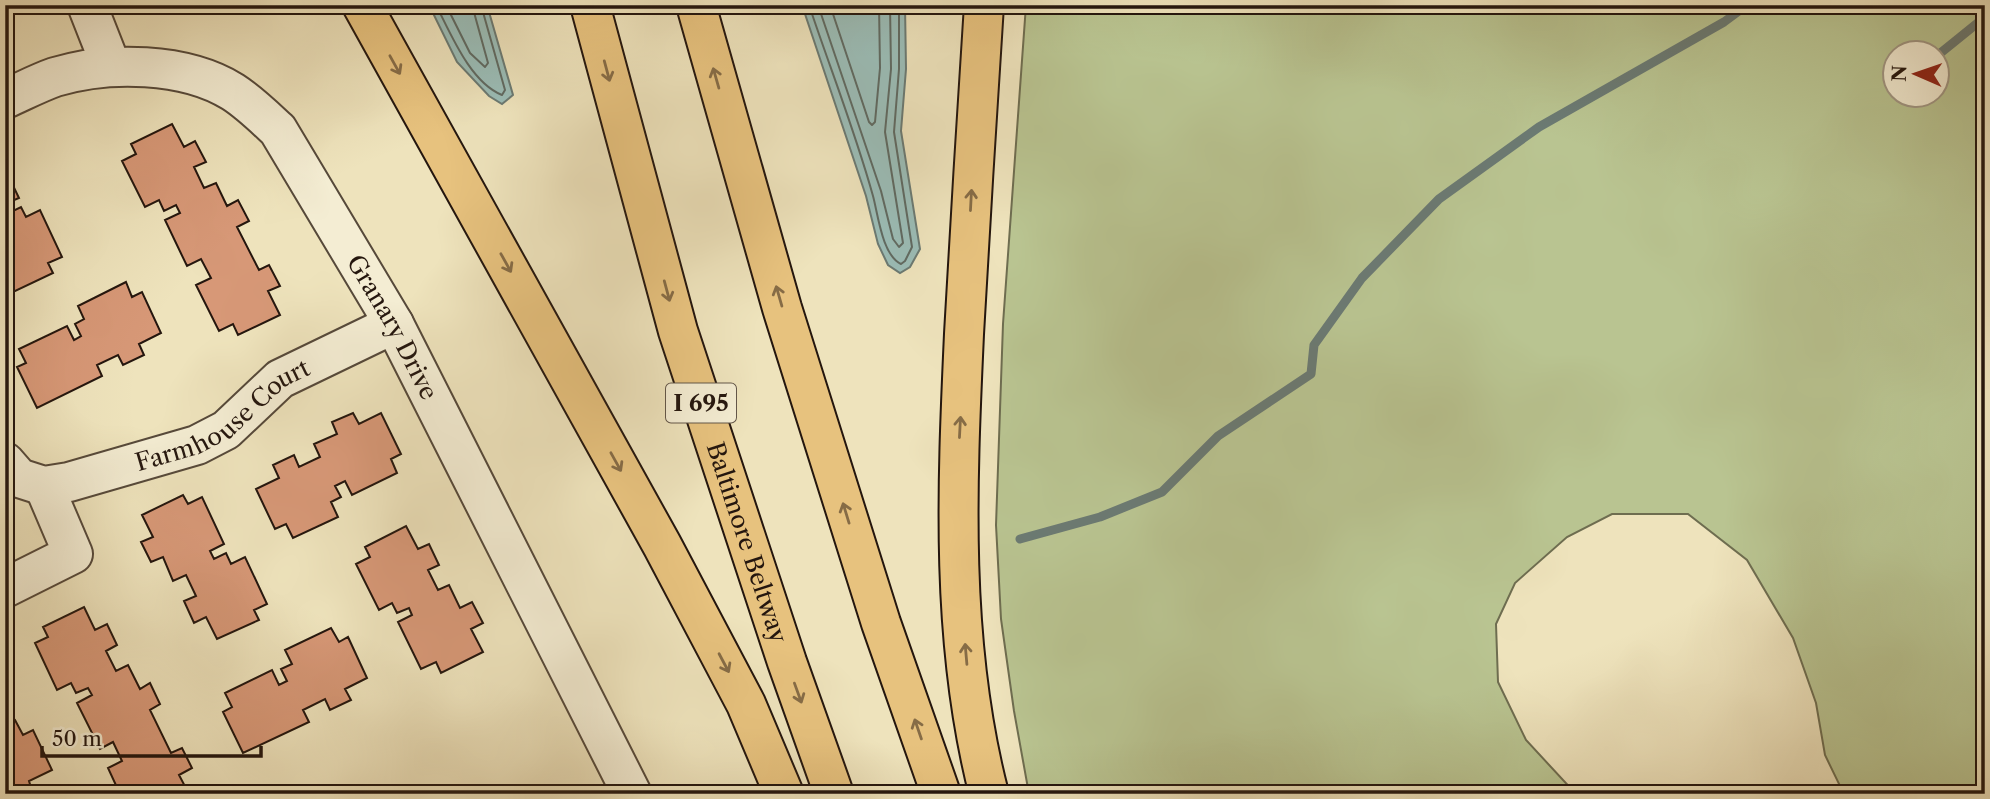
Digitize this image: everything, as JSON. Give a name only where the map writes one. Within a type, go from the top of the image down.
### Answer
[{"type":"highway","points":[[362,5],[662,545],[746,704],[784,794]]},
{"type":"highway","name":"Baltimore Beltway","points":[[590,5],[678,331],[787,662],[834,794]]},
{"type":"highway","points":[[696,5],[782,308],[881,623],[941,794]]},
{"type":"highway","points":[[984,5],[958,456],[958,562],[977,748],[989,794]]},
{"type":"street","points":[[87,5],[111,66]]},
{"type":"street","name":"Granary Drive","points":[[5,99],[53,78],[111,66],[138,66],[198,77],[231,91],[278,130],[394,324],[632,794]]},
{"type":"street","name":"Farmhouse Court","points":[[44,486],[197,445],[226,430],[280,379],[394,324]]},
{"type":"street","points":[[5,462],[19,478],[44,486],[73,554],[5,588]]},
{"type":"green space","points":[[1026,5],[1985,5],[1985,794],[1849,794],[1840,786],[1825,755],[1816,703],[1793,638],[1747,560],[1688,514],[1612,514],[1567,537],[1515,583],[1496,624],[1498,682],[1526,740],[1576,794],[1029,794],[1001,619],[996,525],[1003,324]]},
{"type":"water","points":[[429,5],[487,5],[513,95],[502,104],[489,96],[457,62]]},
{"type":"water","points":[[802,5],[905,5],[906,69],[901,131],[920,249],[910,267],[900,273],[888,265],[878,244],[866,196]]},
{"type":"building","points":[[172,124],[184,147],[195,141],[206,162],[194,167],[204,188],[216,183],[227,206],[238,200],[249,221],[237,227],[259,270],[269,265],[280,286],[268,291],[280,315],[238,335],[233,324],[219,331],[196,285],[211,278],[201,259],[187,266],[165,220],[180,213],[176,205],[164,211],[159,200],[145,207],[122,161],[136,154],[131,144]]},
{"type":"building","points":[[5,169],[19,198],[5,204]]},
{"type":"building","points":[[5,206],[9,213],[21,207],[26,217],[40,210],[62,257],[48,263],[53,273],[11,293],[5,281]]},
{"type":"building","points":[[126,282],[132,297],[142,292],[161,333],[139,344],[144,355],[123,365],[118,355],[97,365],[102,376],[37,408],[17,367],[26,363],[19,349],[67,326],[74,340],[81,336],[75,324],[84,319],[78,306]]},
{"type":"building","points":[[353,413],[359,424],[381,413],[401,454],[391,459],[397,473],[352,495],[345,481],[335,486],[341,497],[331,502],[338,517],[293,538],[286,524],[275,529],[256,489],[279,478],[273,465],[294,455],[299,467],[320,457],[314,444],[337,434],[332,422]]},
{"type":"building","points":[[183,495],[188,504],[202,497],[224,544],[210,551],[214,559],[226,553],[231,564],[245,557],[267,604],[254,610],[259,620],[217,639],[206,617],[194,623],[184,601],[196,596],[186,575],[173,581],[163,557],[151,562],[141,542],[153,537],[142,515]]},
{"type":"building","points":[[406,526],[418,549],[429,544],[439,565],[428,570],[438,590],[449,585],[460,608],[472,602],[483,623],[471,629],[483,652],[441,673],[436,662],[421,669],[398,622],[412,615],[409,608],[397,613],[392,603],[379,610],[356,564],[370,557],[365,547]]},
{"type":"building","points":[[84,607],[95,630],[107,624],[117,645],[106,651],[116,671],[128,665],[140,689],[150,683],[160,704],[150,710],[171,753],[182,748],[192,768],[179,775],[189,794],[120,794],[108,768],[122,761],[113,742],[100,749],[77,703],[92,695],[88,688],[76,693],[71,683],[57,690],[35,643],[48,637],[43,627]]},
{"type":"building","points":[[331,628],[339,642],[348,637],[367,678],[345,689],[351,700],[330,710],[325,699],[303,710],[309,722],[243,753],[223,712],[232,707],[225,693],[272,670],[279,685],[287,681],[281,669],[292,664],[285,650]]},
{"type":"building","points":[[15,720],[23,735],[33,730],[52,770],[29,781],[33,794],[5,794],[5,725]]},
{"type":"waterway","points":[[1020,539],[1100,517],[1162,492],[1218,436],[1311,374],[1314,345],[1362,278],[1439,199],[1539,127],[1724,22],[1747,5]]},
{"type":"waterway","points":[[1952,44],[1985,17]]}]
